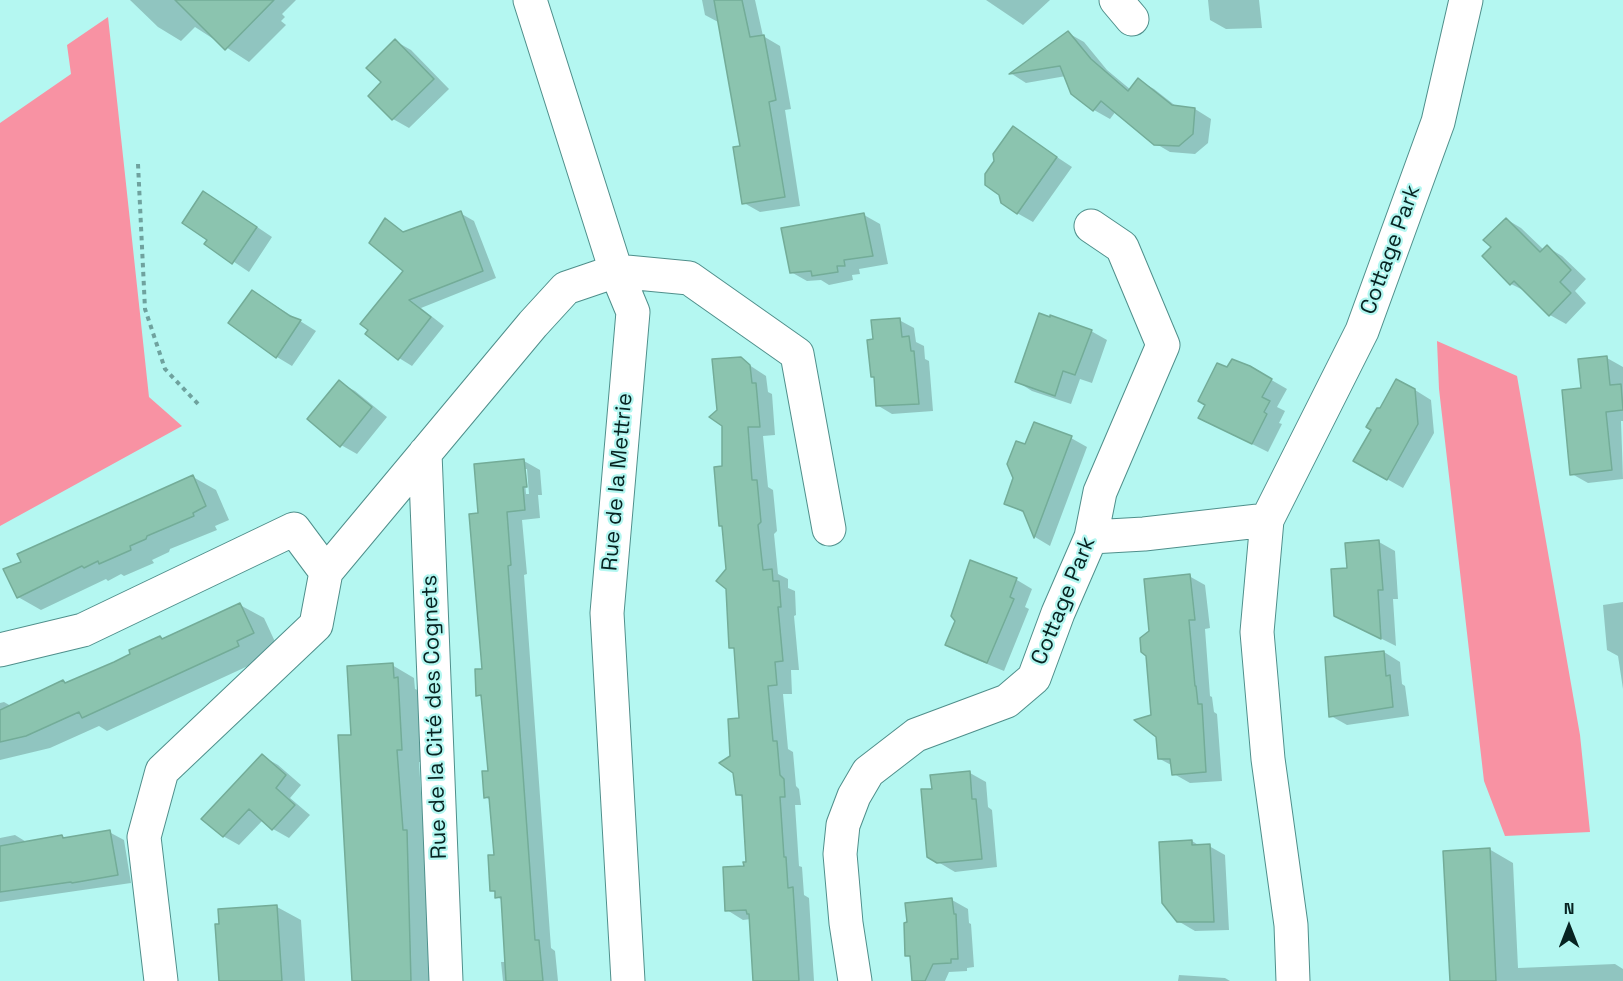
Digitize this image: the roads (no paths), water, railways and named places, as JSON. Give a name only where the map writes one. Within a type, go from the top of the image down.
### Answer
[{"type":"street","name":"Rue de la Mettrie","points":[[530,0],[616,271],[633,312],[607,613],[628,981]]},
{"type":"street","name":"Cottage Park","points":[[1293,981],[1291,925],[1268,759],[1257,632],[1267,520],[1362,331],[1438,122],[1466,0]]},
{"type":"street","name":"Cottage Park","points":[[855,981],[846,923],[840,854],[843,825],[854,796],[868,772],[916,735],[1007,701],[1034,678],[1058,613],[1091,537],[1100,492],[1162,345],[1122,247],[1091,226]]},
{"type":"street","points":[[161,981],[144,837],[162,771],[316,625],[326,572],[533,324],[566,288],[616,271],[689,278],[797,354],[829,529]]},
{"type":"street","name":"Rue de la Cité des Cognets","points":[[425,453],[446,981]]},
{"type":"street","points":[[1091,537],[1144,534],[1267,520]]},
{"type":"street","points":[[0,650],[83,630],[294,529],[326,572]]}]
